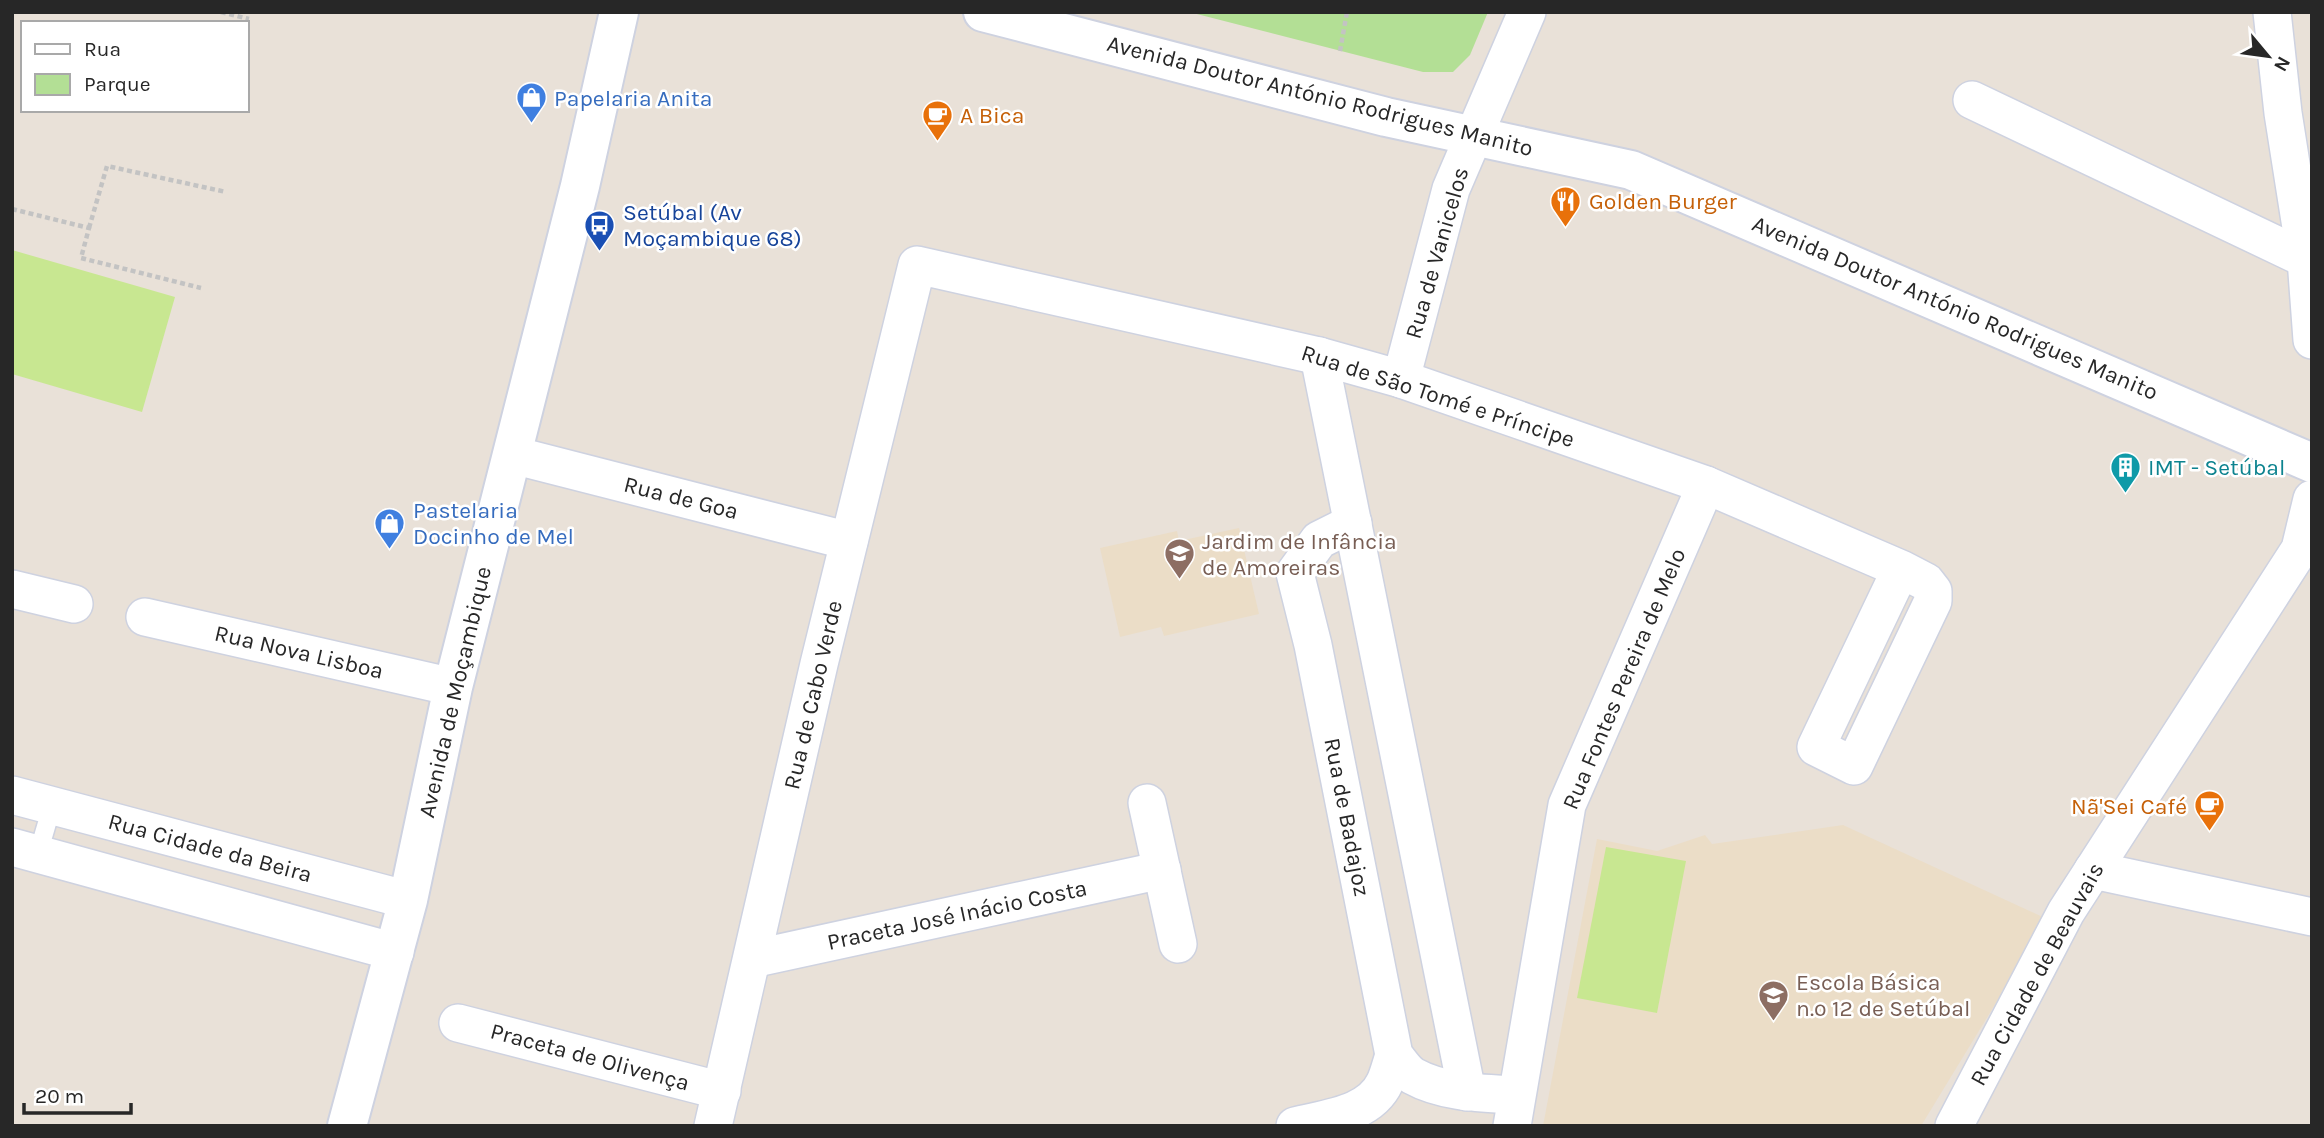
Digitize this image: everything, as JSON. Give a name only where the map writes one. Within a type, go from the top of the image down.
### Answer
[{"type":"street","name":"Avenida de Moçambique","points":[[347,1126],[408,900],[453,687],[580,186],[619,12]]},
{"type":"street","name":"Avenida Doutor António Rodrigues Manito","points":[[984,12],[1386,117],[1619,167],[1656,179],[2312,463]]},
{"type":"street","name":"Rua de Vanicelos","points":[[1401,379],[1451,189],[1527,12]]},
{"type":"street","points":[[2272,12],[2297,111],[2312,340]]},
{"type":"street","points":[[1972,100],[2306,260]]},
{"type":"street","name":"Rua de São Tomé e Príncipe","points":[[917,265],[1319,356],[1401,379],[1706,485],[1901,569],[1921,579],[1933,591],[1933,601],[1854,765],[1816,747],[1901,569]]},
{"type":"street","name":"Rua de Cabo Verde","points":[[718,1109],[849,541],[917,265]]},
{"type":"street","points":[[1319,356],[1467,1092]]},
{"type":"street","name":"Rua de Goa","points":[[513,455],[849,541]]},
{"type":"street","name":"Rua Fontes Pereira de Melo","points":[[1514,1110],[1567,805],[1706,485]]},
{"type":"street","name":"Rua Cidade de Beauvais","points":[[1954,1126],[2066,912],[2300,549],[2312,499]]},
{"type":"street","name":"Rua de Badajoz","points":[[1353,523],[1319,540],[1295,573],[1313,645],[1394,1055]]},
{"type":"street","points":[[12,589],[74,604]]},
{"type":"street","name":"Rua Nova Lisboa","points":[[145,617],[453,687]]},
{"type":"street","name":"Rua Cidade da Beira","points":[[12,795],[408,900]]},
{"type":"street","points":[[1147,803],[1178,944]]},
{"type":"street","points":[[25,851],[395,951]]},
{"type":"street","name":"Praceta José Inácio Costa","points":[[752,959],[1162,870]]},
{"type":"street","points":[[2093,870],[2312,917]]},
{"type":"street","name":"Praceta de Olivença","points":[[458,1023],[718,1109]]},
{"type":"street","points":[[1394,1055],[1410,1074],[1514,1110]]},
{"type":"street","points":[[1294,1126],[1356,1110],[1369,1103],[1386,1081],[1394,1055]]},
{"type":"lane","points":[[25,851],[52,806]]},
{"type":"path","points":[[221,12],[249,19]]},
{"type":"path","points":[[1340,51],[1348,12]]},
{"type":"path","points":[[201,288],[81,258],[107,166],[226,192]]},
{"type":"path","points":[[12,209],[89,228]]},
{"type":"shaded area","name":"Jardim de Infância de Amoreiras","points":[[1239,528],[1259,614],[1164,636],[1161,627],[1120,637],[1100,548],[1177,531],[1179,541]]},
{"type":"shaded area","name":"Escola Básica n.º 12 de Setúbal","points":[[1843,825],[2047,919],[1921,1126],[1543,1126],[1597,839],[1657,851],[1705,835],[1712,844]]},
{"type":"green space","points":[[1189,12],[1488,12],[1470,55],[1453,72],[1423,72]]},
{"type":"green space","points":[[12,250],[175,297],[142,412],[12,374]]},
{"type":"green space","points":[[1606,847],[1686,861],[1657,1013],[1577,998]]},
{"type":"place","name":"Papelaria Anita","points":[[531,125]]},
{"type":"place","name":"A Bica","points":[[937,142]]},
{"type":"place","name":"Golden Burger","points":[[1566,228]]},
{"type":"place","name":"Setúbal (Av Moçambique 68)","points":[[600,252]]},
{"type":"place","name":"IMT - Setúbal","points":[[2125,494]]},
{"type":"place","name":"Pastelaria Docinho de Mel","points":[[390,550]]},
{"type":"place","name":"Jardim de Infância de Amoreiras","points":[[1179,581]]},
{"type":"place","name":"Nã'Sei Café","points":[[2210,833]]},
{"type":"place","name":"Escola Básica n.º 12 de Setúbal","points":[[1773,1022]]}]
